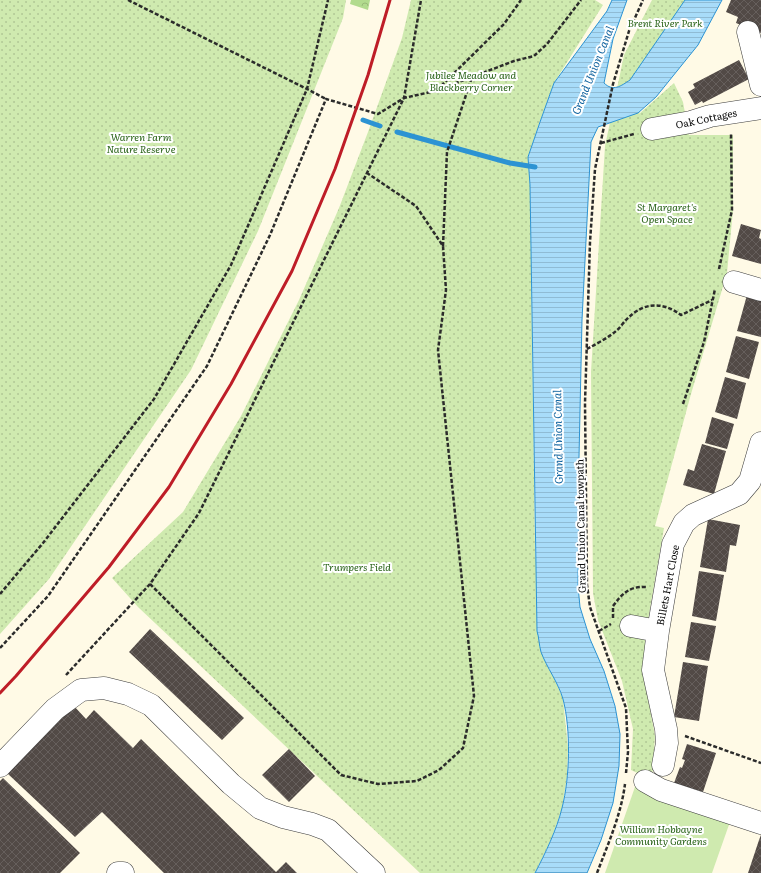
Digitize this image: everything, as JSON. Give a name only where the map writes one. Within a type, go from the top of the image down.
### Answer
[{"type":"street","points":[[748,32],[761,85]]},
{"type":"street","name":"Oak Cottages","points":[[652,129],[691,122],[730,112],[761,108]]},
{"type":"street","points":[[723,279],[761,290]]},
{"type":"street","name":"Billets Hart Close","points":[[663,765],[667,743],[666,729],[653,670],[673,544],[684,523],[693,515],[738,494],[750,481],[761,443]]},
{"type":"street","points":[[631,626],[658,631]]},
{"type":"street","points":[[0,766],[55,709],[81,690],[104,688],[128,694],[151,705],[230,784],[260,808],[283,817],[312,824],[328,830],[374,873]]},
{"type":"street","points":[[645,781],[661,790],[761,823]]},
{"type":"street","points":[[118,873],[123,873]]},
{"type":"path","points":[[128,0],[326,99],[378,114],[404,98],[435,91],[514,61],[534,56],[547,44],[581,0]]},
{"type":"path","points":[[0,594],[43,543],[154,399],[231,265],[307,89],[328,0]]},
{"type":"path","points":[[64,676],[150,584],[199,513],[404,98],[421,0]]},
{"type":"path","points":[[435,91],[504,24],[521,0]]},
{"type":"path","name":"Grand Union Canal towpath","points":[[597,873],[619,814],[624,796],[628,752],[626,708],[590,607],[587,585],[585,403],[590,242],[595,169],[602,133],[613,84],[629,31],[643,0]]},
{"type":"path","points":[[150,584],[340,775],[378,784],[417,781],[439,770],[463,748],[474,696],[438,350],[446,290],[443,246],[447,152],[472,77]]},
{"type":"path","points":[[0,648],[48,596],[207,366],[270,235],[326,99]]},
{"type":"path","points":[[683,404],[704,342],[713,300],[723,279],[732,210],[730,112]]},
{"type":"path","points":[[601,143],[652,129]]},
{"type":"path","points":[[367,173],[416,206],[443,246]]},
{"type":"path","points":[[587,349],[616,332],[637,310],[654,304],[672,308],[681,315],[713,300]]},
{"type":"path","points":[[599,631],[613,623],[613,606],[624,592],[640,586],[666,588]]},
{"type":"path","points":[[666,729],[761,763]]},
{"type":"green space","name":"Warren Farm Nature Reserve","points":[[0,0],[346,0],[343,18],[258,231],[191,370],[49,579],[0,634]]},
{"type":"green space","points":[[351,0],[370,0],[368,10],[350,4]]},
{"type":"green space","name":"Trumpers Field","points":[[411,0],[595,0],[603,5],[554,83],[528,157],[530,185],[535,553],[554,677],[563,699],[568,748],[567,776],[562,809],[551,840],[535,873],[420,873],[138,607],[112,578],[183,512],[241,416],[299,300],[339,208],[402,38]]},
{"type":"green space","name":"St Margaret's Open Space","points":[[652,0],[707,0],[659,68],[639,114],[674,83],[683,102],[689,135],[733,135],[733,210],[727,273],[691,394],[655,526],[664,528],[645,637],[645,682],[655,736],[652,780],[631,770],[633,729],[622,681],[598,620],[593,593],[591,372],[605,146],[624,55]]},
{"type":"green space","name":"William Hobbayne Community Gardens","points":[[636,784],[731,819],[712,873],[605,873]]},
{"type":"water","name":"Grand Union Canal","points":[[612,0],[627,0],[613,39],[604,83],[607,86],[614,88],[630,80],[685,0],[722,0],[698,45],[656,97],[638,113],[598,127],[591,142],[582,320],[578,586],[580,607],[590,639],[604,671],[615,706],[620,734],[619,766],[613,803],[601,840],[587,873],[535,873],[557,824],[565,796],[568,768],[568,739],[566,711],[563,699],[541,652],[537,631],[530,185],[528,157],[554,83],[607,11]]},
{"type":"building","points":[[731,0],[761,0],[761,33],[736,23],[738,17],[726,12]]},
{"type":"building","points":[[739,60],[749,79],[703,103],[702,101],[695,105],[688,92],[695,88],[693,84]]},
{"type":"building","points":[[741,224],[761,230],[759,238],[761,239],[761,264],[732,256]]},
{"type":"building","points":[[747,295],[761,299],[761,337],[737,331]]},
{"type":"building","points":[[736,336],[759,342],[749,379],[726,372]]},
{"type":"building","points":[[725,377],[746,383],[737,419],[715,412]]},
{"type":"building","points":[[712,417],[734,424],[727,449],[705,443]]},
{"type":"building","points":[[702,444],[726,451],[714,494],[683,485],[688,469],[694,471]]},
{"type":"building","points":[[708,519],[740,525],[736,546],[730,545],[726,572],[700,567]]},
{"type":"building","points":[[699,571],[724,575],[716,621],[692,616]]},
{"type":"building","points":[[691,622],[716,626],[709,661],[685,657]]},
{"type":"building","points":[[150,629],[244,718],[222,740],[129,652]]},
{"type":"building","points":[[683,662],[708,666],[699,721],[674,717]]},
{"type":"building","points":[[74,706],[86,719],[94,710],[133,748],[141,739],[276,872],[286,862],[297,873],[164,873],[102,812],[75,837],[7,773]]},
{"type":"building","points":[[687,744],[716,753],[703,792],[674,783],[680,767],[682,768],[685,760],[682,759]]},
{"type":"building","points":[[289,749],[315,776],[289,802],[262,775]]},
{"type":"building","points":[[3,778],[80,853],[60,873],[0,873],[0,781]]},
{"type":"building","points":[[761,835],[761,873],[748,873],[759,840]]},
{"type":"waterway","points":[[363,120],[380,126]]},
{"type":"waterway","points":[[397,132],[510,163],[535,167]]},
{"type":"railway","points":[[0,693],[109,567],[169,487],[231,384],[292,271],[335,169],[368,75],[390,0]]},
{"type":"park label","name":"Brent River Park","points":[[665,22]]},
{"type":"park label","name":"Jubilee Meadow and Blackberry Corner","points":[[471,80]]}]
